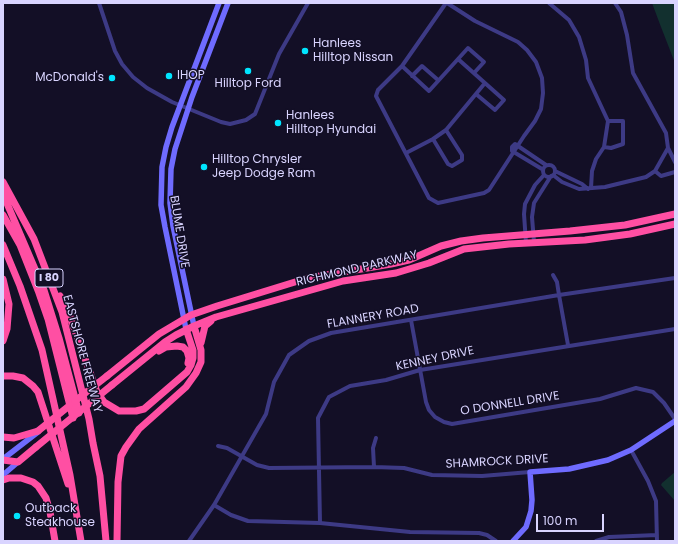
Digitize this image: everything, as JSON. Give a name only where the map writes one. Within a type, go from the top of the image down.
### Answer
[{"type":"highway","name":"EASTSHORE FREEWAY","points":[[3,182],[34,239],[62,312],[88,418],[100,476],[106,541]]},
{"type":"highway","points":[[3,194],[44,290],[76,415]]},
{"type":"highway","name":"RICHMOND PARKWAY","points":[[38,431],[159,334],[191,315],[217,306],[308,278],[409,260],[442,246],[461,241],[625,225],[675,214]]},
{"type":"highway","points":[[3,215],[20,245],[62,358]]},
{"type":"highway","name":"RICHMOND PARKWAY","points":[[18,462],[176,335],[216,317],[343,281],[396,273],[429,263],[464,249],[534,242],[585,240],[630,234],[675,224]]},
{"type":"highway","name":"I 80","points":[[3,245],[20,286],[42,350],[70,475],[81,541]]},
{"type":"highway","points":[[49,275],[68,311],[97,392],[104,402],[119,411],[136,411],[144,409],[187,372],[193,358],[193,350],[186,330]]},
{"type":"highway","points":[[3,279],[9,304],[7,329],[3,340]]},
{"type":"highway","points":[[200,345],[205,326],[216,317]]},
{"type":"highway","points":[[117,541],[118,482],[122,456],[139,429],[192,379],[201,362],[200,345],[194,326]]},
{"type":"highway","points":[[148,356],[166,347],[183,347],[187,351],[189,358],[182,376]]},
{"type":"highway","points":[[3,376],[23,378],[38,392],[76,506]]},
{"type":"highway","points":[[3,436],[14,438],[38,431]]},
{"type":"highway","points":[[3,459],[18,462]]},
{"type":"highway","points":[[3,480],[9,478],[21,478],[33,482],[38,486],[46,498],[55,541]]},
{"type":"street","points":[[99,3],[115,51],[122,64],[133,77],[142,85],[180,106],[230,124],[246,120],[253,116],[279,54],[308,3]]},
{"type":"street","name":"BLUME DRIVE","points":[[186,330],[161,204],[162,167],[166,147],[180,106],[219,3]]},
{"type":"street","name":"BLUME DRIVE","points":[[194,326],[173,226],[170,197],[171,169],[175,149],[188,109],[228,3]]},
{"type":"street","points":[[446,3],[475,21],[518,42],[527,50],[536,62],[542,78],[543,93],[541,109],[535,122],[489,190],[484,193],[438,203],[429,198],[376,96],[378,90],[402,66],[446,3]]},
{"type":"street","points":[[549,3],[569,20],[579,37],[586,60],[588,78],[608,121],[604,146],[592,171],[589,189]]},
{"type":"street","points":[[615,3],[621,12],[627,35],[633,73],[666,133],[668,148],[675,162]]},
{"type":"street","points":[[402,66],[428,91],[468,48],[484,62],[474,73]]},
{"type":"street","points":[[458,59],[504,100],[495,110],[476,94]]},
{"type":"street","points":[[412,76],[422,66],[438,80]]},
{"type":"street","points":[[406,153],[434,139],[446,130],[485,83]]},
{"type":"street","points":[[604,146],[611,148],[623,144],[623,121],[608,121]]},
{"type":"street","points":[[434,139],[448,164],[452,166],[462,160],[462,155],[446,130]]},
{"type":"street","points":[[518,146],[546,165],[552,166],[553,174],[534,203],[532,217],[534,242]]},
{"type":"street","points":[[553,174],[562,182],[578,189],[605,187],[646,177],[655,171],[668,148]]},
{"type":"street","points":[[514,152],[542,170],[544,175]]},
{"type":"street","points":[[530,162],[533,156]]},
{"type":"street","points":[[542,170],[546,165]]},
{"type":"street","points":[[655,171],[661,176],[675,172]]},
{"type":"street","points":[[544,175],[547,177],[553,174]]},
{"type":"street","points":[[526,243],[524,214],[525,204],[535,186],[544,175]]},
{"type":"street","points":[[553,275],[560,295],[568,345]]},
{"type":"street","name":"FLANNERY ROAD","points":[[189,541],[214,505],[266,414],[274,382],[289,355],[309,341],[331,333],[560,295],[675,278]]},
{"type":"street","name":"O DONNELL DRIVE","points":[[411,320],[426,402],[429,410],[435,417],[444,422],[452,424],[600,399],[636,388],[653,392],[664,404],[675,420]]},
{"type":"street","name":"KENNEY DRIVE","points":[[320,523],[318,418],[329,397],[350,386],[386,380],[420,370],[675,329]]},
{"type":"street","name":"SHAMROCK DRIVE","points":[[218,446],[227,448],[257,465],[269,468],[404,468],[432,476],[482,476],[583,466],[608,460],[631,450],[675,420]]},
{"type":"street","points":[[3,459],[38,431]]},
{"type":"street","points":[[374,467],[373,448],[376,438]]},
{"type":"street","points":[[631,450],[654,496],[656,506],[657,541]]},
{"type":"street","points":[[3,475],[18,462]]},
{"type":"street","points":[[513,541],[526,527],[531,511],[532,500],[530,472]]},
{"type":"street","points":[[214,505],[231,515],[248,521],[320,523],[410,532],[479,533],[487,535],[496,541]]},
{"type":"street","points":[[596,541],[609,537],[657,535]]},
{"type":"green space","points":[[652,3],[675,3],[675,63],[661,27]]},
{"type":"green space","points":[[675,472],[675,501],[661,485]]},
{"type":"place","name":"Hanlees Hilltop Nissan","points":[[305,51]]},
{"type":"place","name":"Hilltop Ford","points":[[248,71]]},
{"type":"place","name":"IHOP","points":[[169,76]]},
{"type":"place","name":"McDonald's","points":[[112,78]]},
{"type":"place","name":"Hanlees Hilltop Hyundai","points":[[278,123]]},
{"type":"place","name":"Hilltop Chrysler Jeep Dodge Ram","points":[[204,167]]},
{"type":"place","name":"Outback Steakhouse","points":[[17,516]]}]
